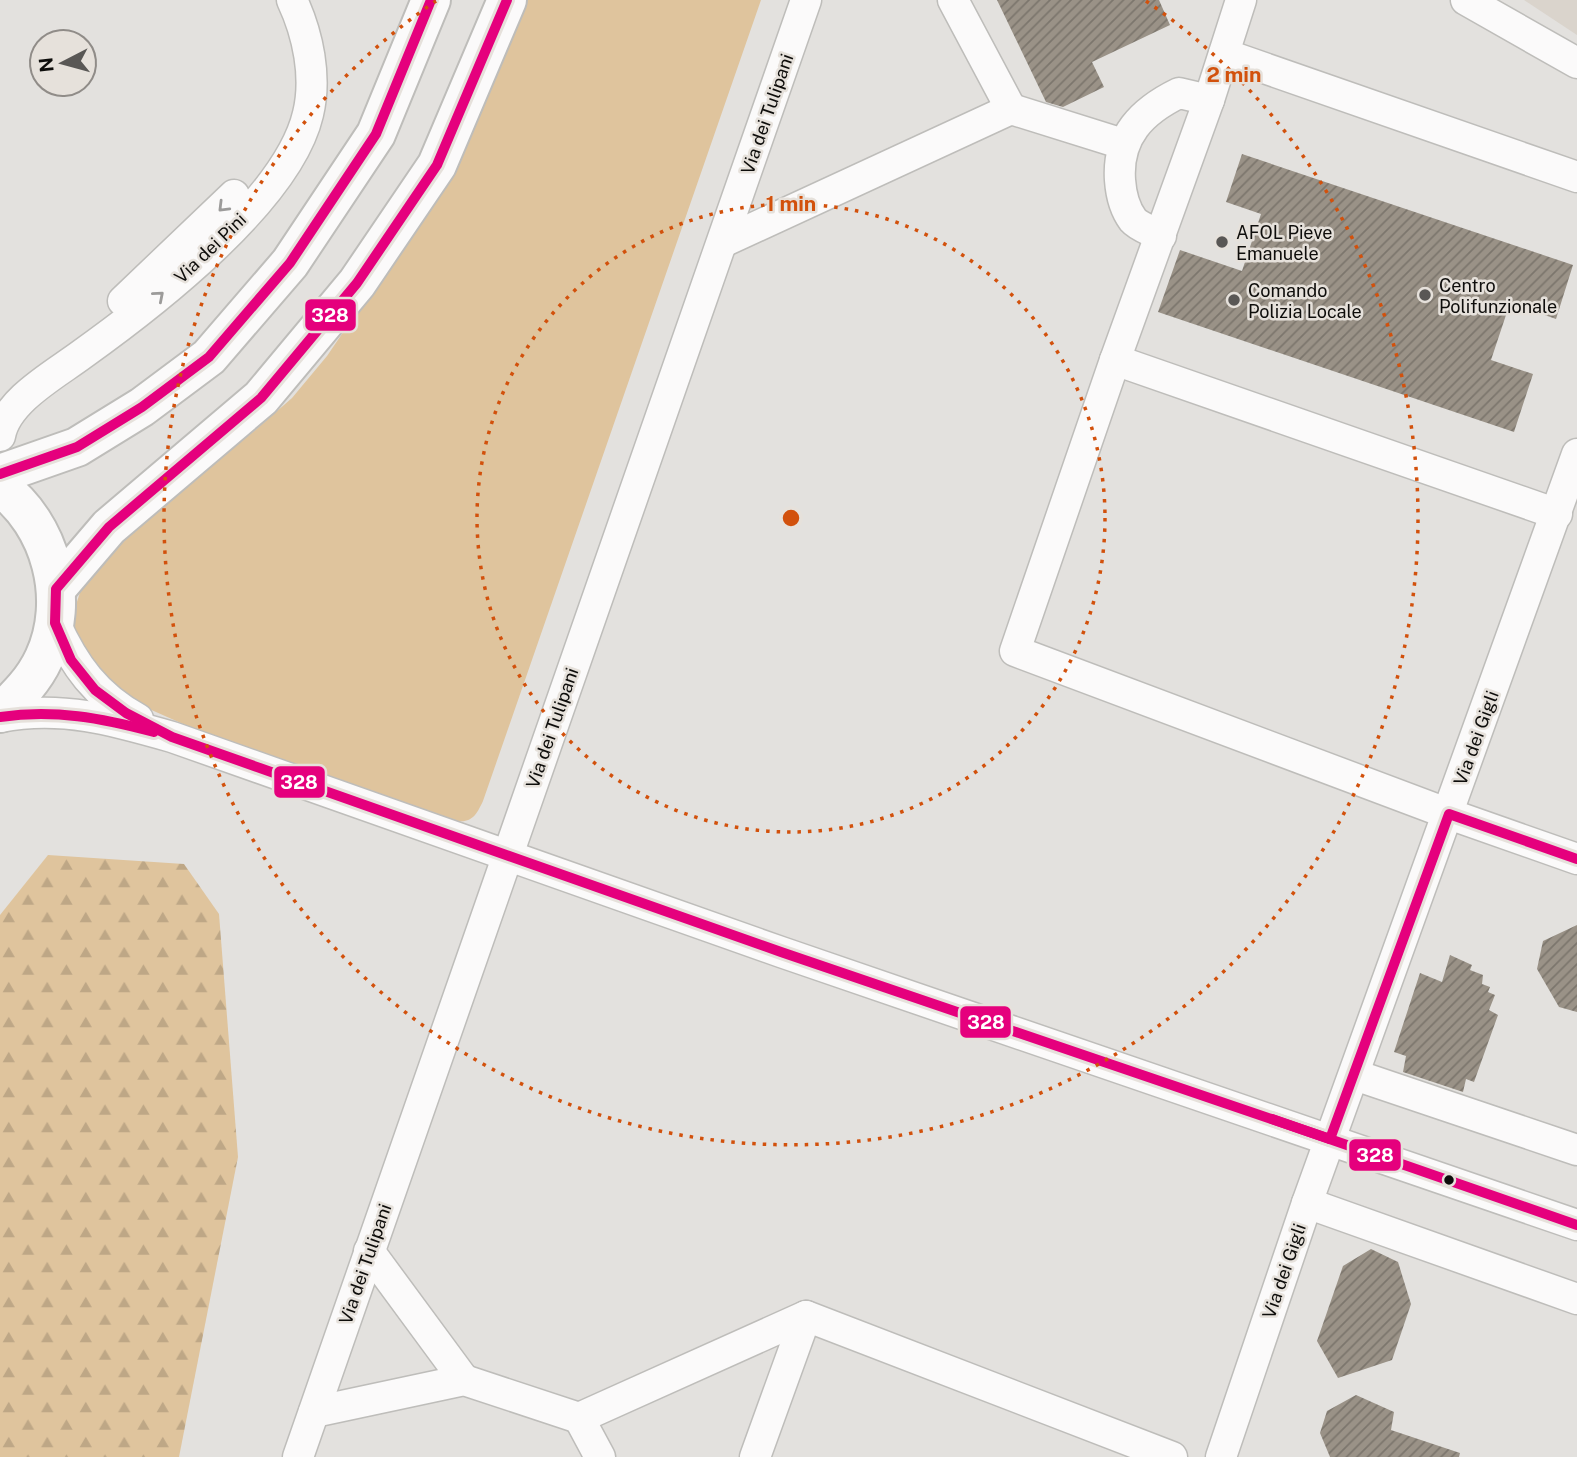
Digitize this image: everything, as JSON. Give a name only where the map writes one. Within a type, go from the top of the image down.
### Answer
[{"type":"main road","points":[[0,474],[77,447],[142,407],[209,357],[290,264],[376,134],[431,0]]},
{"type":"main road","points":[[55,606],[109,527],[261,398],[357,283],[437,165],[507,0]]},
{"type":"main road","points":[[0,487],[25,511],[39,532],[51,559],[55,606],[45,657],[26,688],[0,715]]},
{"type":"street","name":"Via dei Pini","points":[[0,398],[96,325],[147,281],[225,205],[274,151],[294,112],[299,79],[294,44],[285,21],[268,0]]},
{"type":"street","name":"Via dei Pini","points":[[0,436],[14,409],[154,302],[200,259],[278,177],[297,145],[309,114],[310,56],[300,17],[292,0]]},
{"type":"street","name":"Via dei Tulipani","points":[[298,1457],[806,0]]},
{"type":"street","points":[[953,0],[1011,109]]},
{"type":"street","points":[[1241,0],[1209,100],[1115,360],[1015,651],[1448,814],[1577,859]]},
{"type":"street","points":[[1477,3],[1577,63]]},
{"type":"street","points":[[1224,54],[1577,177]]},
{"type":"street","points":[[1161,236],[1134,222],[1122,198],[1119,163],[1123,144],[1152,106],[1179,93],[1209,100]]},
{"type":"street","points":[[723,242],[1011,109],[1123,144]]},
{"type":"street","points":[[1115,360],[1557,514]]},
{"type":"street","name":"Via dei Gigli","points":[[1221,1457],[1307,1203],[1577,454]]},
{"type":"street","points":[[55,606],[71,660],[95,690],[126,713],[172,737]]},
{"type":"street","points":[[0,715],[61,711],[101,717],[172,737],[507,857],[1577,1225]]},
{"type":"street","points":[[1355,1075],[1577,1150]]},
{"type":"street","points":[[1307,1203],[1577,1299]]},
{"type":"street","points":[[369,1251],[464,1381]]},
{"type":"street","points":[[579,1419],[806,1315],[1172,1457]]},
{"type":"street","points":[[755,1457],[806,1315]]},
{"type":"street","points":[[314,1412],[464,1381],[579,1419],[600,1457]]},
{"type":"shaded area","points":[[1524,0],[1577,0],[1577,35]]},
{"type":"green space","points":[[516,0],[761,0],[483,801],[472,818],[452,821],[201,732],[147,708],[105,683],[75,635],[75,608],[85,577],[106,549],[212,455],[253,432],[292,398],[327,356],[399,250]]},
{"type":"green space","points":[[48,855],[184,864],[219,914],[238,1157],[179,1457],[0,1457],[0,915]]},
{"type":"building","points":[[997,0],[1159,0],[1170,25],[1092,62],[1104,87],[1063,107],[1046,102]]},
{"type":"building","name":"Centro Polifunzionale","points":[[1242,154],[1573,265],[1556,319],[1510,303],[1491,360],[1533,374],[1514,432],[1158,312],[1180,250],[1242,271],[1261,214],[1226,202]]},
{"type":"building","points":[[1577,925],[1577,1012],[1559,1007],[1537,969],[1543,941]]},
{"type":"building","points":[[1450,955],[1472,965],[1470,970],[1483,975],[1482,984],[1490,987],[1488,992],[1495,995],[1489,1010],[1498,1015],[1474,1082],[1466,1079],[1463,1092],[1403,1072],[1406,1056],[1394,1052],[1420,973],[1442,982]]},
{"type":"building","points":[[1371,1249],[1398,1262],[1411,1304],[1392,1360],[1338,1378],[1317,1341],[1343,1266]]},
{"type":"building","points":[[1356,1395],[1394,1412],[1391,1430],[1460,1453],[1459,1457],[1330,1457],[1320,1433],[1327,1411]]},
{"type":"transit line","name":"328","points":[[0,474],[77,447],[142,407],[209,357],[290,263],[376,134],[431,0]]},
{"type":"transit line","name":"328","points":[[507,0],[437,165],[357,283],[261,398],[109,527],[56,589],[55,623],[71,660],[95,690],[126,713],[172,737],[781,952],[1330,1139]]},
{"type":"transit line","name":"328","points":[[0,717],[40,714],[78,716],[154,732]]},
{"type":"transit line","name":"328","points":[[1330,1139],[1449,814],[1577,859]]},
{"type":"transit line","name":"328","points":[[1272,1119],[1577,1225]]},
{"type":"place","name":"AFOL Pieve Emanuele","points":[[1222,242]]},
{"type":"place","name":"Centro Polifunzionale","points":[[1425,295]]},
{"type":"place","name":"Comando Polizia Locale","points":[[1234,300]]}]
